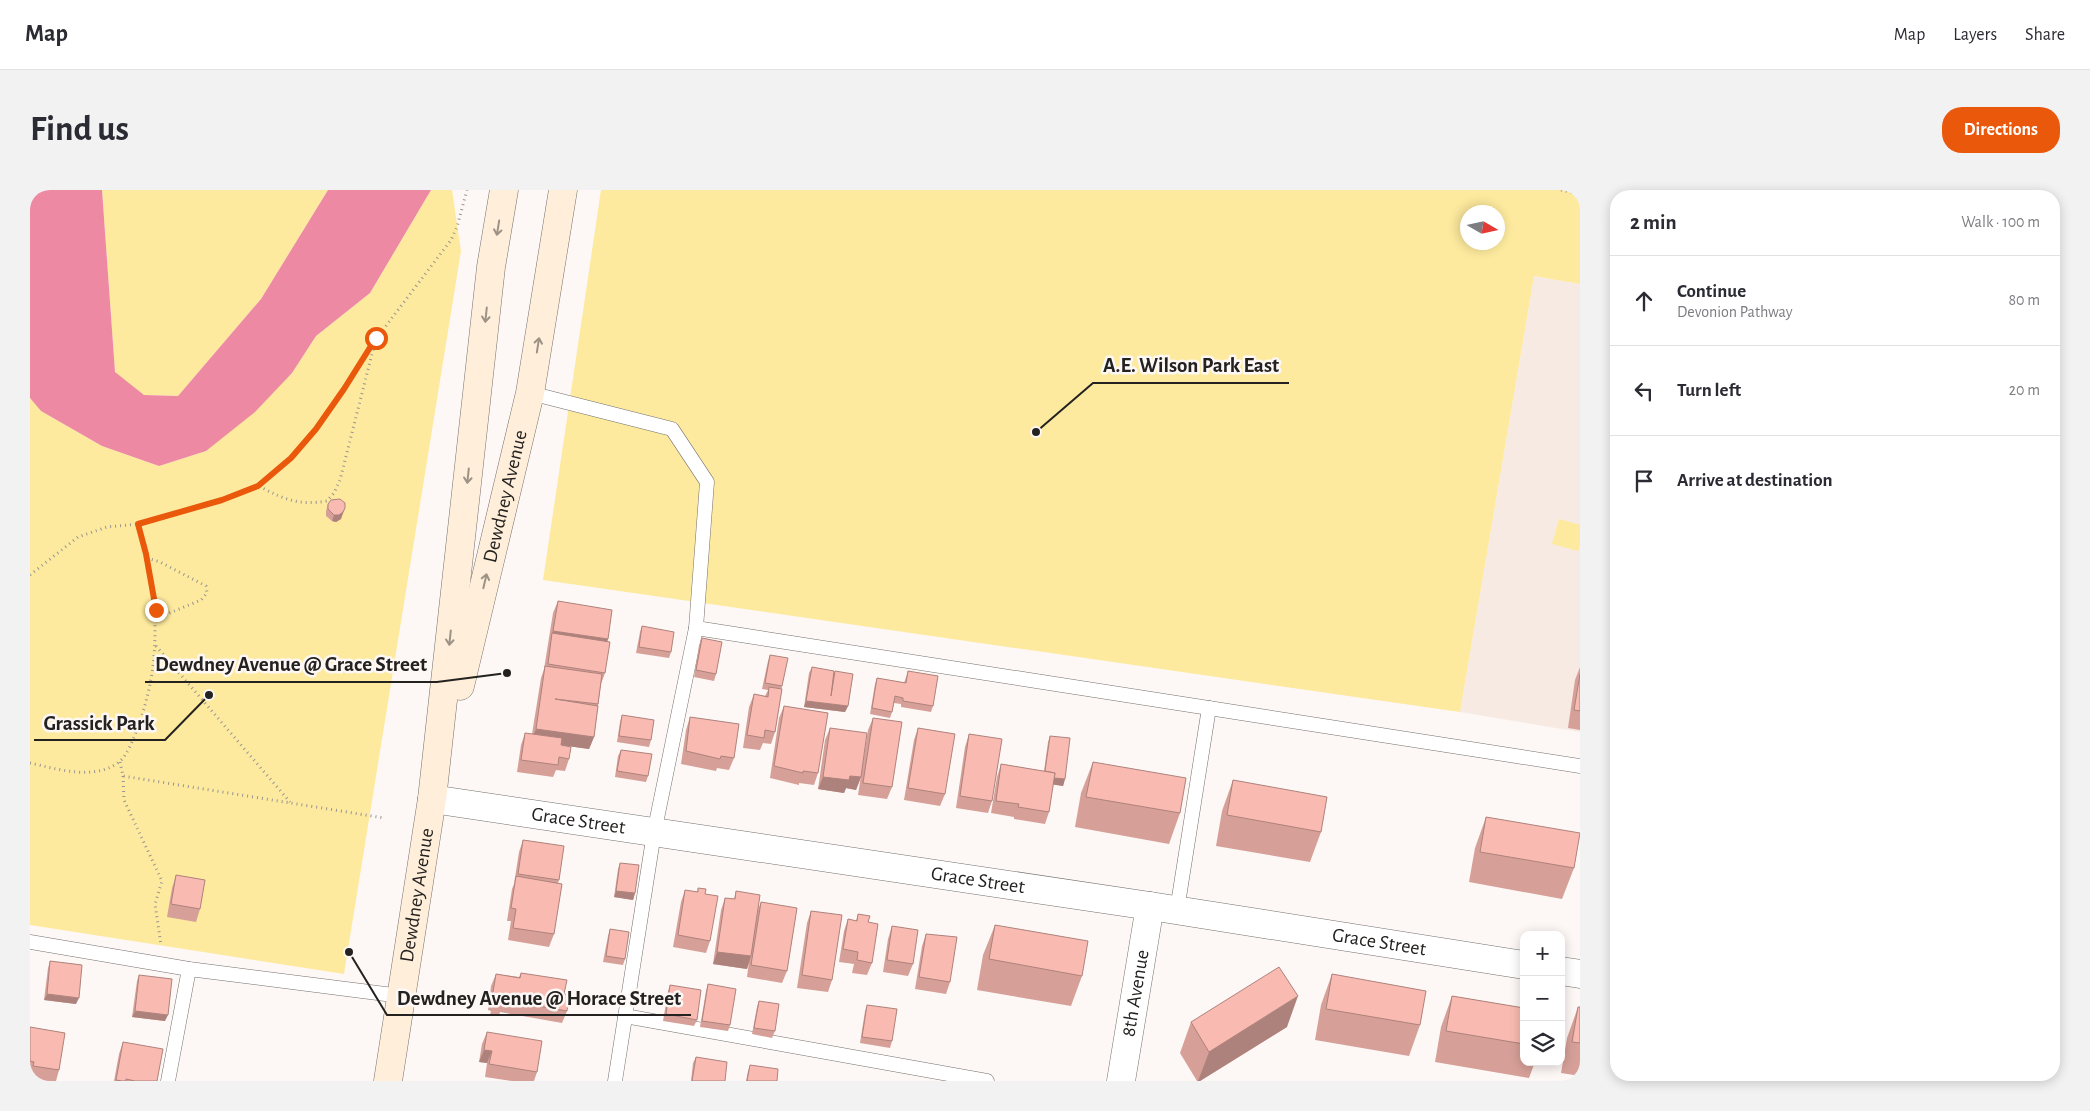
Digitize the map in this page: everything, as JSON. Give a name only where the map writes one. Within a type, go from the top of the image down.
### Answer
[{"type":"main road","name":"Dewdney Avenue","points":[[388,1081],[432,799],[491,266],[504,190]]},
{"type":"main road","name":"Dewdney Avenue","points":[[432,799],[530,393],[563,190]]},
{"type":"street","name":"Grace Street","points":[[432,799],[1177,910],[1520,964]]},
{"type":"street","name":"8th Avenue","points":[[1121,1081],[1150,906]]},
{"type":"street","points":[[1565,972],[1580,974]]},
{"type":"lane","points":[[530,393],[672,429],[707,482],[696,628],[654,832],[615,1081]]},
{"type":"lane","points":[[696,628],[1580,766]]},
{"type":"lane","points":[[1177,910],[1209,708]]},
{"type":"lane","points":[[30,942],[189,969],[401,996]]},
{"type":"lane","points":[[168,1081],[189,969]]},
{"type":"lane","points":[[624,1016],[987,1081]]},
{"type":"path","points":[[30,575],[78,537],[107,527],[138,524],[222,500],[258,486],[291,458],[316,429],[376,338],[451,240],[457,227],[467,190]]},
{"type":"path","points":[[1561,190],[1580,194]]},
{"type":"path","points":[[258,486],[286,500],[312,504],[327,501],[334,493],[342,471],[376,338]]},
{"type":"path","points":[[30,764],[70,772],[92,771],[120,762],[133,741],[144,711],[156,646],[156,619],[147,558],[138,524]]},
{"type":"path","points":[[147,558],[160,562],[206,586],[207,594],[200,600],[156,619]]},
{"type":"path","points":[[156,646],[290,803]]},
{"type":"path","points":[[120,762],[123,776],[124,800],[162,881],[155,904],[163,964]]},
{"type":"path","points":[[123,776],[384,818]]},
{"type":"shaded area","points":[[30,190],[102,190],[115,372],[144,395],[178,396],[261,299],[328,190],[431,190],[370,293],[316,336],[292,373],[255,412],[206,451],[159,466],[102,446],[41,411],[30,398]]},
{"type":"shaded area","points":[[102,190],[328,190],[261,299],[178,396],[144,395],[115,373]]},
{"type":"shaded area","points":[[431,190],[452,190],[461,251],[344,974],[30,925],[30,398],[41,411],[102,446],[159,466],[206,451],[292,373],[316,336],[370,293]]},
{"type":"shaded area","points":[[601,190],[1580,190],[1580,284],[1534,276],[1460,712],[543,580]]},
{"type":"shaded area","points":[[1534,276],[1580,284],[1580,732],[1460,712]]},
{"type":"shaded area","points":[[1559,519],[1580,525],[1578,551],[1552,544]]},
{"type":"building","points":[[340,499],[345,503],[345,508],[339,515],[334,515],[328,509],[328,504],[331,500]]},
{"type":"building","points":[[558,601],[612,610],[608,639],[553,631]]},
{"type":"building","points":[[642,626],[674,632],[671,652],[639,647]]},
{"type":"building","points":[[552,633],[610,642],[605,673],[548,664]]},
{"type":"building","points":[[702,638],[722,642],[716,674],[696,670]]},
{"type":"building","points":[[770,655],[788,658],[782,686],[765,683]]},
{"type":"building","points":[[545,666],[602,674],[598,704],[555,699],[598,706],[594,737],[536,729]]},
{"type":"building","points":[[812,667],[834,671],[831,696],[835,671],[853,674],[848,706],[806,701]]},
{"type":"building","points":[[908,671],[938,676],[933,706],[903,701],[903,698],[895,696],[892,712],[872,708],[877,678],[906,683]]},
{"type":"building","points":[[1580,674],[1580,711],[1574,710]]},
{"type":"building","points":[[769,687],[782,689],[775,732],[765,730],[764,738],[747,735],[754,694],[768,697]]},
{"type":"building","points":[[784,706],[828,713],[818,773],[803,771],[803,773],[774,766]]},
{"type":"building","points":[[622,715],[654,720],[651,740],[619,736]]},
{"type":"building","points":[[690,717],[739,724],[734,758],[721,756],[720,759],[686,751]]},
{"type":"building","points":[[873,718],[902,722],[892,787],[863,783]]},
{"type":"building","points":[[830,728],[867,733],[861,777],[850,776],[849,780],[823,777]]},
{"type":"building","points":[[918,728],[955,734],[945,794],[908,788]]},
{"type":"building","points":[[525,733],[562,738],[561,745],[571,747],[569,759],[559,757],[558,765],[521,760]]},
{"type":"building","points":[[969,734],[1002,739],[992,801],[960,796]]},
{"type":"building","points":[[1050,736],[1070,738],[1065,779],[1054,778],[1055,773],[1045,771]]},
{"type":"building","points":[[621,750],[652,754],[648,776],[617,771]]},
{"type":"building","points":[[1093,762],[1186,778],[1180,813],[1086,797]]},
{"type":"building","points":[[1001,764],[1055,773],[1049,812],[1018,807],[1019,804],[996,801]]},
{"type":"building","points":[[1233,780],[1327,797],[1321,832],[1227,815]]},
{"type":"building","points":[[1486,817],[1580,833],[1574,868],[1480,852]]},
{"type":"building","points":[[523,840],[564,846],[559,880],[518,874]]},
{"type":"building","points":[[620,863],[639,865],[635,893],[616,891]]},
{"type":"building","points":[[176,875],[205,880],[200,909],[171,904]]},
{"type":"building","points":[[516,876],[562,884],[554,934],[513,928],[516,909],[511,908]]},
{"type":"building","points":[[698,888],[706,889],[705,894],[718,896],[710,941],[678,935],[685,890],[698,892]]},
{"type":"building","points":[[736,891],[760,895],[751,956],[717,952],[725,898],[735,899]]},
{"type":"building","points":[[761,902],[797,908],[787,971],[751,965]]},
{"type":"building","points":[[811,911],[842,915],[832,980],[802,975]]},
{"type":"building","points":[[858,914],[870,916],[868,922],[878,924],[872,963],[857,960],[858,952],[843,949],[848,919],[857,921]]},
{"type":"building","points":[[995,925],[1088,941],[1082,976],[989,959]]},
{"type":"building","points":[[892,926],[918,930],[913,964],[887,960]]},
{"type":"building","points":[[610,929],[629,932],[625,959],[606,956]]},
{"type":"building","points":[[926,934],[957,937],[950,982],[919,977]]},
{"type":"building","points":[[50,961],[82,965],[79,998],[47,994]]},
{"type":"building","points":[[1279,967],[1298,996],[1209,1052],[1191,1022]]},
{"type":"building","points":[[521,973],[567,980],[564,994],[569,995],[567,1011],[504,1000],[503,1004],[494,1002],[495,998],[492,998],[496,974],[520,978]]},
{"type":"building","points":[[1332,974],[1426,991],[1420,1025],[1326,1009]]},
{"type":"building","points":[[139,975],[172,979],[168,1015],[135,1011]]},
{"type":"building","points":[[708,984],[736,989],[730,1025],[702,1021]]},
{"type":"building","points":[[670,985],[701,990],[697,1020],[666,1014]]},
{"type":"building","points":[[1452,996],[1520,1007],[1520,1043],[1446,1031]]},
{"type":"building","points":[[759,1001],[779,1004],[775,1031],[754,1028]]},
{"type":"building","points":[[867,1005],[897,1009],[892,1041],[862,1037]]},
{"type":"building","points":[[1578,1007],[1580,1007],[1580,1043],[1572,1042]]},
{"type":"building","points":[[30,1027],[65,1033],[59,1070],[33,1066],[34,1062],[30,1061]]},
{"type":"building","points":[[487,1032],[542,1041],[537,1072],[489,1064],[492,1051],[484,1050]]},
{"type":"building","points":[[123,1042],[163,1049],[157,1081],[116,1080]]},
{"type":"building","points":[[696,1057],[727,1062],[725,1081],[692,1081]]},
{"type":"building","points":[[750,1065],[778,1069],[777,1081],[747,1081]]},
{"type":"place","name":"A.E. Wilson Park East","points":[[1036,432]]},
{"type":"place","name":"Dewdney Avenue @ Grace Street","points":[[507,673]]},
{"type":"place","name":"Grassick Park","points":[[209,695]]},
{"type":"place","name":"Dewdney Avenue @ Horace Street","points":[[349,952]]},
{"type":"route","points":[[156,610],[146,554],[138,524],[222,500],[258,486],[291,458],[316,429],[376,338]]}]
